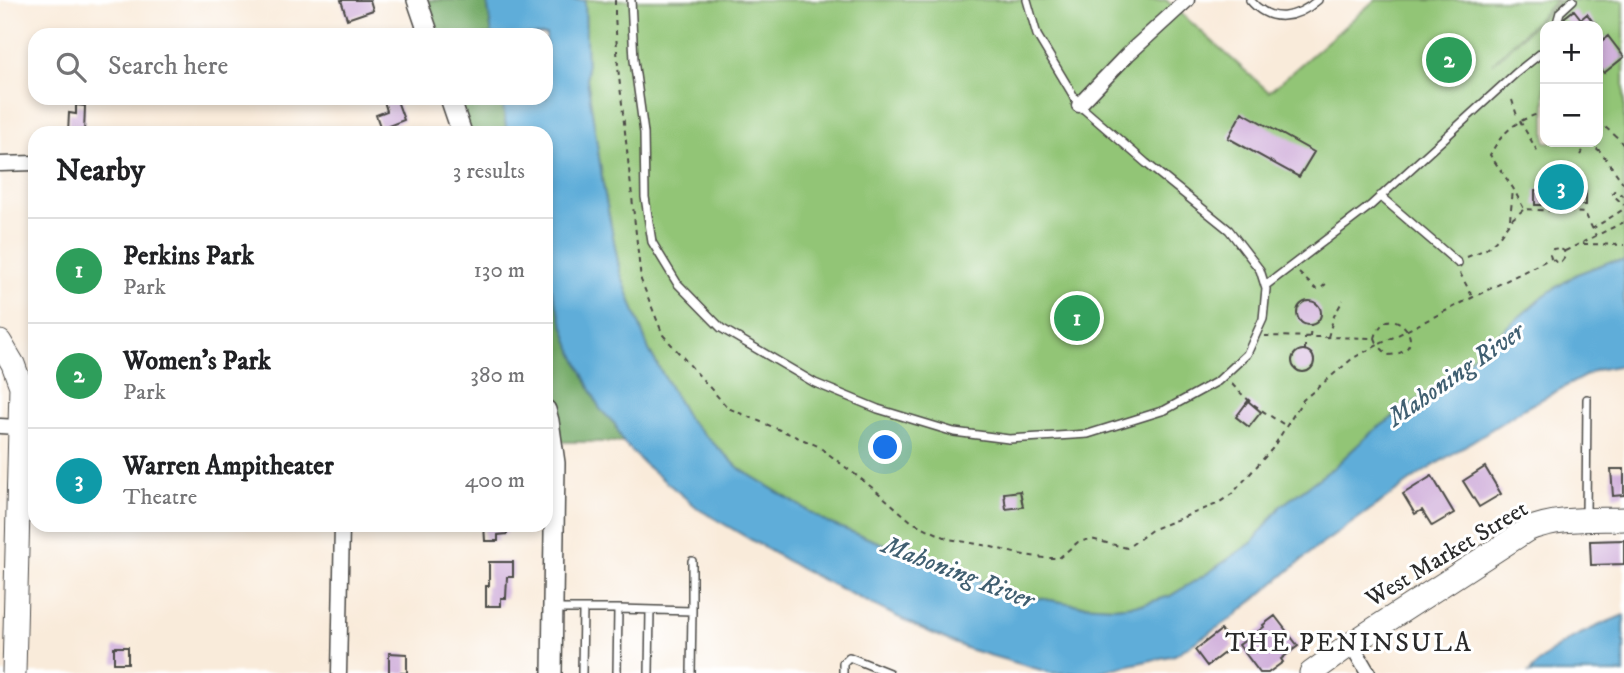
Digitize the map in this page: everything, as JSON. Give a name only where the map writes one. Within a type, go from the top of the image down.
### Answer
[{"type":"main road","points":[[417,0],[427,28]]},
{"type":"main road","points":[[452,105],[460,126]]},
{"type":"main road","points":[[0,342],[13,364],[21,386],[15,673]]},
{"type":"main road","points":[[552,673],[553,456]]},
{"type":"main road","name":"West Market Street","points":[[1311,673],[1350,644],[1527,530],[1540,524],[1555,522],[1624,519]]},
{"type":"street","points":[[1079,105],[1128,54],[1187,0]]},
{"type":"street","points":[[0,164],[28,163]]},
{"type":"street","points":[[338,673],[342,532]]},
{"type":"street","points":[[1350,644],[1368,673]]},
{"type":"lane","points":[[631,0],[634,61],[644,133],[645,197],[652,242],[677,283],[722,328],[815,383],[878,408],[954,432],[1009,439],[1087,434],[1165,410],[1219,381],[1247,354],[1263,319],[1266,289],[1260,270],[1228,230],[1079,105],[1037,35],[1027,0]]},
{"type":"lane","points":[[1251,0],[1258,9],[1268,15],[1282,16],[1298,12],[1318,0]]},
{"type":"lane","points":[[1557,21],[1560,12],[1573,0]]},
{"type":"lane","points":[[1265,286],[1380,196],[1540,54]]},
{"type":"lane","points":[[1380,196],[1458,263]]},
{"type":"lane","points":[[1586,520],[1587,399]]},
{"type":"lane","points":[[691,673],[692,561]]},
{"type":"lane","points":[[552,609],[692,611]]},
{"type":"lane","points":[[582,673],[583,609]]},
{"type":"lane","points":[[617,673],[618,609]]},
{"type":"lane","points":[[649,673],[650,610]]},
{"type":"lane","points":[[843,673],[844,663],[849,657],[890,673]]},
{"type":"path","points":[[615,0],[618,67],[641,280],[663,335],[728,408],[818,446],[912,522],[949,539],[1044,558],[1059,558],[1079,542],[1091,539],[1127,548],[1153,529],[1217,504],[1233,493],[1272,449],[1303,400],[1353,358],[1551,258]]},
{"type":"path","points":[[1513,100],[1519,121],[1539,154]]},
{"type":"path","points":[[1524,209],[1490,155],[1496,143],[1519,121],[1540,114]]},
{"type":"path","points":[[1603,124],[1624,146]]},
{"type":"path","points":[[1580,155],[1586,147]]},
{"type":"path","points":[[1595,147],[1624,184]]},
{"type":"path","points":[[1510,220],[1513,188]]},
{"type":"path","points":[[1592,229],[1624,207],[1612,194],[1614,191],[1624,196]]},
{"type":"path","points":[[1472,297],[1456,265],[1486,249],[1499,237],[1510,220],[1524,209],[1585,213],[1596,236]]},
{"type":"path","points":[[1564,251],[1624,222]]},
{"type":"path","points":[[1580,244],[1624,245]]},
{"type":"path","points":[[1551,258],[1553,249],[1564,251]]},
{"type":"path","points":[[1551,258],[1556,262],[1562,261],[1565,257],[1564,251]]},
{"type":"path","points":[[1292,266],[1316,289],[1327,283]]},
{"type":"path","points":[[1328,337],[1334,316],[1343,300]]},
{"type":"path","points":[[1385,322],[1402,323],[1407,330],[1410,339],[1399,355],[1388,355],[1375,338],[1378,329],[1385,322]]},
{"type":"path","points":[[1310,337],[1311,324]]},
{"type":"path","points":[[1256,336],[1375,338]]},
{"type":"path","points":[[1305,337],[1305,350]]},
{"type":"path","points":[[1227,379],[1263,413],[1286,425]]},
{"type":"green space","points":[[428,0],[487,0],[491,28],[437,28]]},
{"type":"green space","points":[[585,0],[1166,0],[1269,92],[1375,0],[1557,0],[1492,64],[1561,0],[1624,0],[1624,261],[1609,262],[1577,274],[1545,295],[1437,387],[1372,432],[1333,468],[1281,506],[1253,542],[1170,596],[1144,604],[1114,607],[1079,605],[1015,594],[828,523],[740,469],[688,419],[649,350],[620,272],[587,79]]},
{"type":"green space","points":[[460,105],[503,105],[506,126],[467,126]]},
{"type":"green space","points":[[553,294],[571,348],[600,409],[615,424],[623,442],[560,442],[559,425],[553,406]]},
{"type":"water","name":"Mahoning River","points":[[487,0],[585,0],[587,79],[620,272],[649,350],[688,419],[740,469],[828,523],[1015,594],[1079,605],[1114,607],[1144,604],[1170,596],[1253,542],[1281,506],[1333,468],[1372,432],[1437,387],[1545,295],[1577,274],[1609,262],[1624,261],[1624,365],[1596,370],[1525,408],[1422,473],[1315,549],[1231,619],[1175,655],[1093,673],[1051,673],[968,649],[801,569],[700,510],[643,463],[623,442],[615,424],[600,409],[571,348],[553,294],[553,126],[506,126],[503,105],[553,105],[553,28],[491,28]]},
{"type":"water","points":[[1624,615],[1624,673],[1529,673],[1561,645]]},
{"type":"building","points":[[341,0],[370,0],[373,10],[347,19]]},
{"type":"building","points":[[1574,10],[1581,19],[1587,14],[1592,21],[1566,21],[1565,17]]},
{"type":"building","points":[[1608,36],[1624,57],[1604,73],[1603,72],[1603,40]]},
{"type":"building","points":[[76,105],[85,106],[84,126],[68,126],[69,113],[76,114]]},
{"type":"building","points":[[385,105],[399,105],[404,120],[389,126],[380,126],[376,115],[387,111]]},
{"type":"building","points":[[1242,112],[1314,152],[1299,177],[1228,138]]},
{"type":"building","points":[[1563,170],[1575,177],[1578,191],[1586,192],[1586,205],[1535,205],[1535,190],[1544,190],[1544,182],[1550,174]]},
{"type":"building","points":[[1309,301],[1320,308],[1321,313],[1314,324],[1309,325],[1298,318],[1297,313],[1304,302]]},
{"type":"building","points":[[1299,350],[1307,350],[1314,357],[1314,365],[1307,372],[1299,372],[1292,365],[1292,357]]},
{"type":"building","points":[[1248,401],[1261,412],[1249,427],[1236,417]]},
{"type":"building","points":[[1485,467],[1501,494],[1479,507],[1463,481]]},
{"type":"building","points":[[1611,469],[1624,469],[1624,495],[1613,496]]},
{"type":"building","points":[[1432,476],[1454,513],[1432,526],[1422,510],[1415,514],[1403,494]]},
{"type":"building","points":[[1020,491],[1023,507],[1006,509],[1004,493]]},
{"type":"building","points":[[484,532],[507,532],[498,535],[498,541],[485,541]]},
{"type":"building","points":[[1624,540],[1624,564],[1591,565],[1590,541]]},
{"type":"building","points":[[489,562],[513,562],[513,577],[507,577],[506,598],[501,598],[501,606],[486,606]]},
{"type":"building","points":[[1275,616],[1298,646],[1268,673],[1260,673],[1239,645]]},
{"type":"building","points":[[1221,630],[1233,646],[1207,666],[1195,650]]},
{"type":"building","points":[[114,647],[128,647],[128,663],[114,663]]},
{"type":"building","points":[[389,653],[407,654],[407,673],[389,673]]},
{"type":"place","name":"Women's Park","points":[[1449,60]]},
{"type":"place","name":"Warren Ampitheater","points":[[1561,187]]},
{"type":"place","name":"Perkins Park","points":[[1077,318]]},
{"type":"district","name":"THE PENINSULA","points":[[1349,643]]}]
